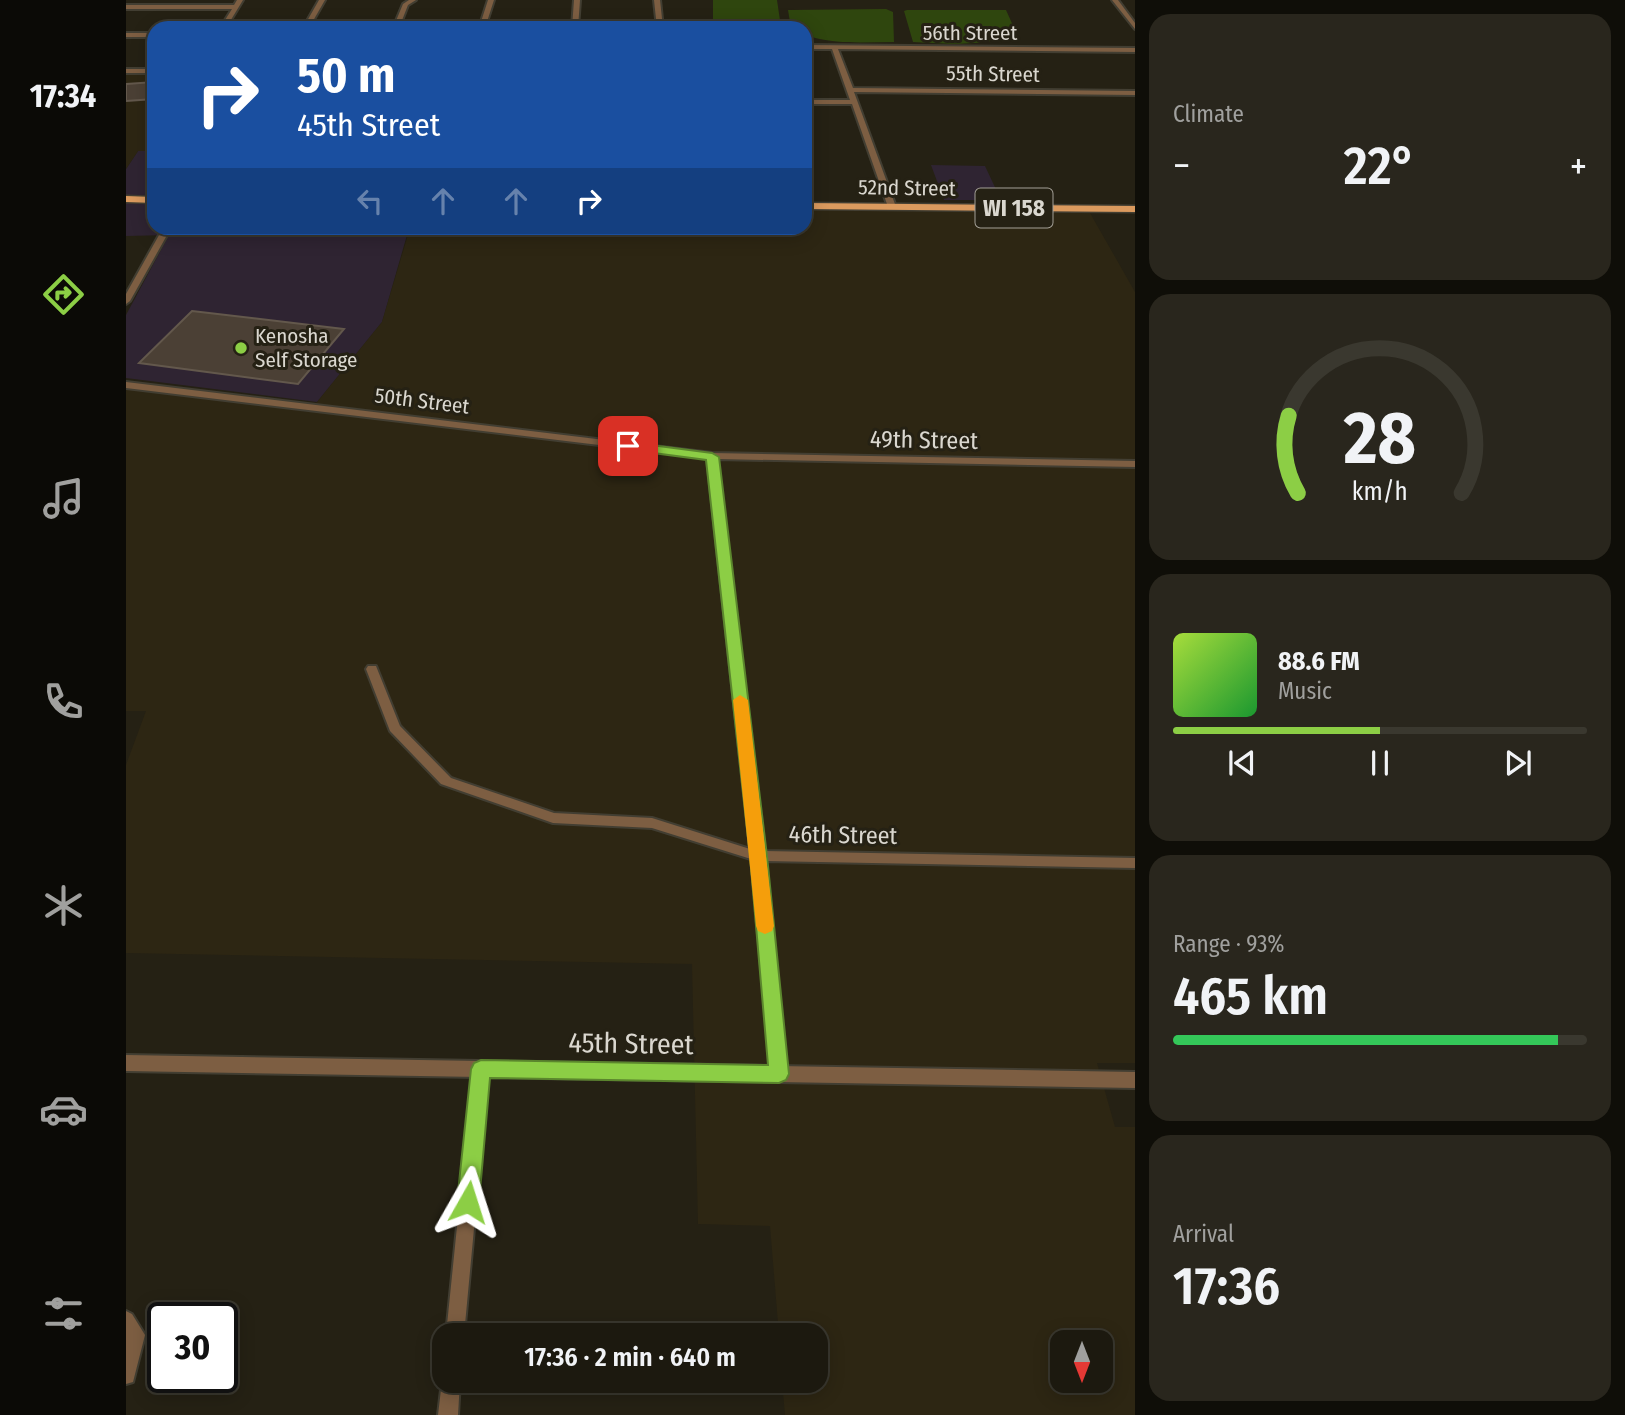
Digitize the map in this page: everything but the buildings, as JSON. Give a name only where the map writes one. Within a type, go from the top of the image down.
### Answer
[{"type":"main road","points":[[126,200],[147,200]]},
{"type":"main road","name":"52nd Street","points":[[812,206],[1135,209]]},
{"type":"street","points":[[227,21],[240,0]]},
{"type":"street","points":[[310,21],[322,0]]},
{"type":"street","points":[[399,21],[406,4],[412,0]]},
{"type":"street","points":[[484,21],[491,0]]},
{"type":"street","points":[[576,21],[578,0]]},
{"type":"street","points":[[657,0],[659,21]]},
{"type":"street","points":[[1115,0],[1135,27]]},
{"type":"street","points":[[126,7],[235,7]]},
{"type":"street","points":[[126,35],[147,37]]},
{"type":"street","name":"56th Street","points":[[812,47],[1135,50]]},
{"type":"street","points":[[835,48],[892,207]]},
{"type":"street","points":[[126,71],[147,71]]},
{"type":"street","name":"55th Street","points":[[851,90],[1135,93]]},
{"type":"street","points":[[812,102],[855,102]]},
{"type":"street","points":[[126,301],[163,235]]},
{"type":"street","name":"50th Street","points":[[126,385],[712,457]]},
{"type":"street","points":[[712,457],[758,856],[779,1074]]},
{"type":"street","name":"49th Street","points":[[712,457],[1135,464]]},
{"type":"street","name":"46th Street","points":[[372,669],[394,728],[446,781],[553,818],[652,823],[758,856],[1135,863]]},
{"type":"street","name":"45th Street","points":[[126,1063],[1135,1080]]},
{"type":"street","points":[[456,1323],[481,1069]]},
{"type":"street","points":[[126,1320],[136,1335],[126,1375]]},
{"type":"street","points":[[447,1415],[450,1393]]},
{"type":"shaded area","points":[[126,73],[147,73],[147,151],[138,151],[126,169]]},
{"type":"shaded area","points":[[138,151],[147,151],[147,196],[126,195],[126,169]]},
{"type":"shaded area","points":[[931,165],[985,166],[1001,200],[944,200]]},
{"type":"shaded area","points":[[126,203],[147,203],[147,235],[169,235],[126,236]]},
{"type":"shaded area","points":[[812,210],[1090,213],[1135,292],[1135,1063],[1097,1063],[1115,1127],[1135,1127],[1135,1415],[785,1415],[783,1393],[828,1393],[828,1323],[778,1323],[770,1226],[698,1224],[692,964],[126,953],[126,765],[146,711],[126,711],[126,388],[309,412],[382,322],[408,235],[812,235]]},
{"type":"shaded area","points":[[169,235],[407,235],[382,322],[317,402],[126,378],[126,315]]},
{"type":"green space","points":[[713,0],[777,0],[780,21],[713,21]]},
{"type":"green space","points":[[886,9],[893,12],[894,42],[838,42],[812,37],[812,21],[790,21],[788,10]]},
{"type":"green space","points":[[1006,10],[1015,30],[1007,36],[982,42],[913,42],[904,11]]},
{"type":"slow traffic","points":[[740,700],[765,926]]},
{"type":"place","name":"Kenosha Self Storage","points":[[241,348]]},
{"type":"route","points":[[468,1202],[481,1069],[779,1074],[758,856],[712,457],[628,446]]}]
